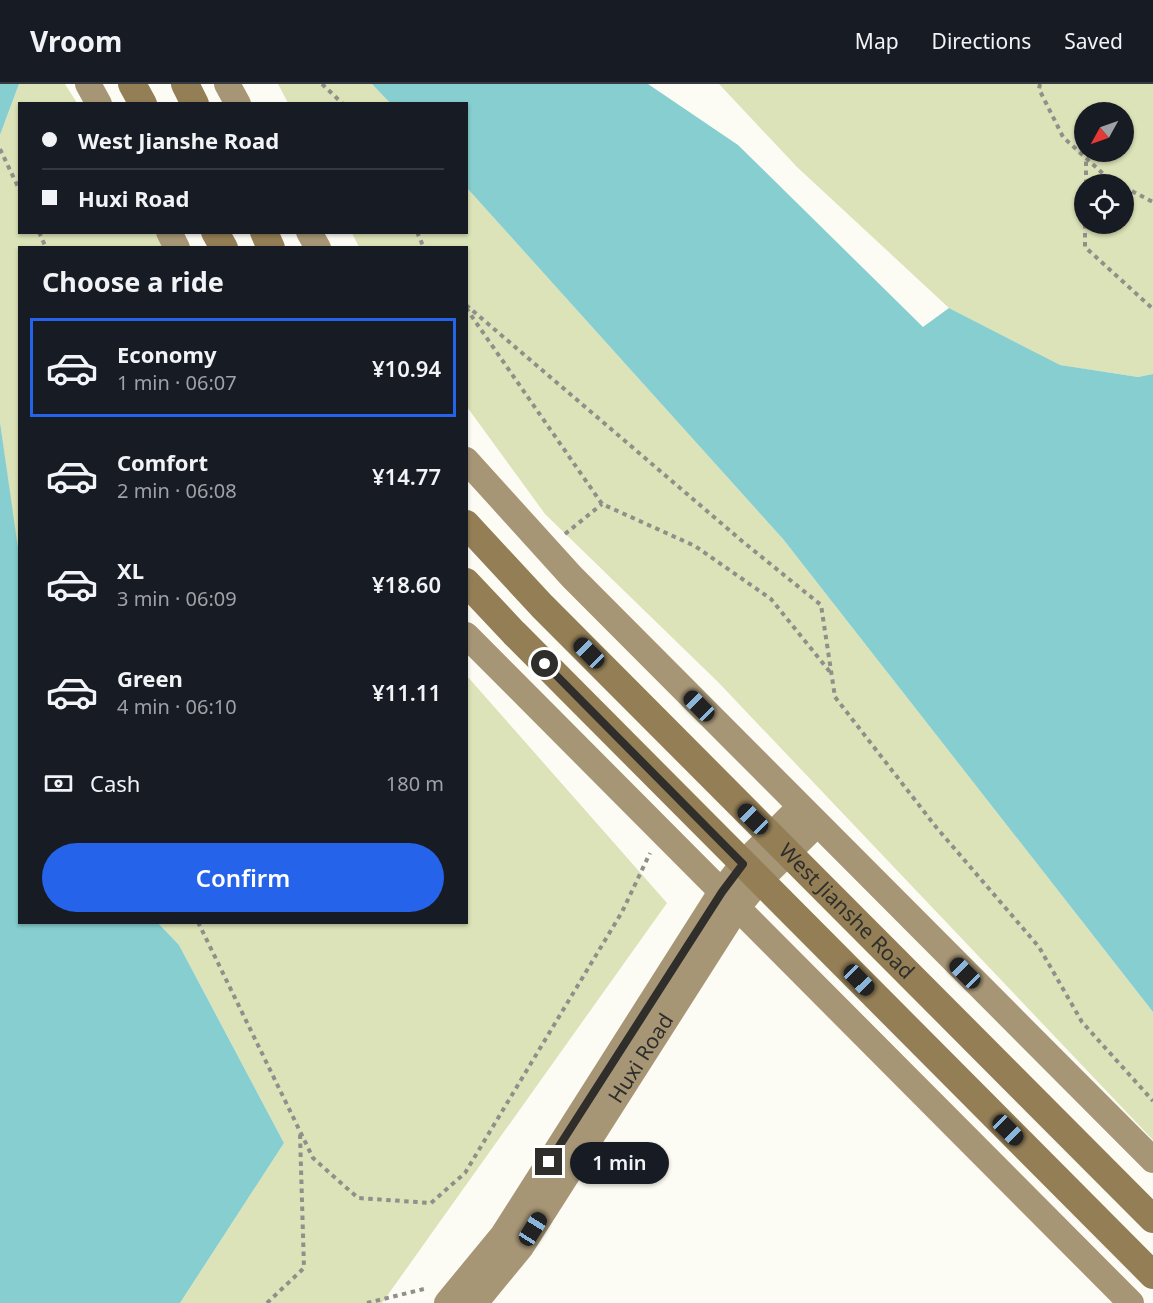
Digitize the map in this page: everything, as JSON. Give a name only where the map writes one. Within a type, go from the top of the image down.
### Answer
[{"type":"main road","points":[[132,84],[142,102]]},
{"type":"main road","points":[[185,84],[194,102]]},
{"type":"main road","name":"West Jianshe Road","points":[[468,526],[542,606],[1153,1219]]},
{"type":"main road","name":"West Jianshe Road","points":[[468,584],[1153,1275]]},
{"type":"street","points":[[88,84],[98,102]]},
{"type":"street","points":[[227,84],[237,102]]},
{"type":"street","points":[[468,462],[546,549],[1153,1160]]},
{"type":"street","points":[[468,636],[1131,1303]]},
{"type":"street","name":"Huxi Road","points":[[447,1303],[503,1234],[729,900],[778,844],[809,815]]},
{"type":"street","name":"Huxi Road","points":[[475,1303],[521,1247],[729,900]]},
{"type":"path","points":[[322,84],[341,102]]},
{"type":"path","points":[[1040,84],[1040,89],[1063,137],[1074,147]]},
{"type":"path","points":[[0,149],[18,187]]},
{"type":"path","points":[[1091,162],[1106,174]]},
{"type":"path","points":[[1134,193],[1153,202]]},
{"type":"path","points":[[1085,234],[1085,247],[1153,309]]},
{"type":"path","points":[[468,308],[742,541],[821,605],[835,698],[936,827],[1039,946],[1082,1022],[1153,1101]]},
{"type":"path","points":[[468,309],[603,504],[695,546],[771,599],[831,673]]},
{"type":"path","points":[[546,549],[603,504]]},
{"type":"path","points":[[199,924],[313,1158],[358,1198],[431,1203],[465,1173],[622,912],[660,831]]},
{"type":"path","points":[[267,1303],[304,1268],[300,1131]]},
{"type":"path","points":[[367,1303],[466,1279]]},
{"type":"green space","points":[[19,84],[65,84],[76,102],[18,102],[18,234],[156,234],[164,246],[18,246],[18,555],[0,422],[0,135]]},
{"type":"green space","points":[[278,84],[372,84],[389,102],[287,102]]},
{"type":"green space","points":[[719,84],[1153,84],[1153,374],[1138,377],[1059,365],[949,308],[797,167]]},
{"type":"green space","points":[[468,189],[783,539],[1153,1012],[1153,1140],[719,683],[545,514],[468,408],[468,246],[358,246],[352,234],[468,234]]},
{"type":"green space","points":[[468,677],[667,903],[382,1303],[180,1303],[284,1143],[179,945],[159,924],[468,924]]},
{"type":"water","points":[[0,84],[19,84],[0,135]]},
{"type":"water","points":[[372,84],[648,84],[738,145],[923,327],[949,308],[1060,365],[1138,377],[1153,374],[1153,1012],[783,539],[468,189],[468,102],[389,102]]},
{"type":"water","points":[[0,422],[18,548],[18,924],[159,924],[179,945],[284,1143],[180,1303],[0,1303]]},
{"type":"route","points":[[545,664],[743,864],[722,892],[549,1162]]}]
